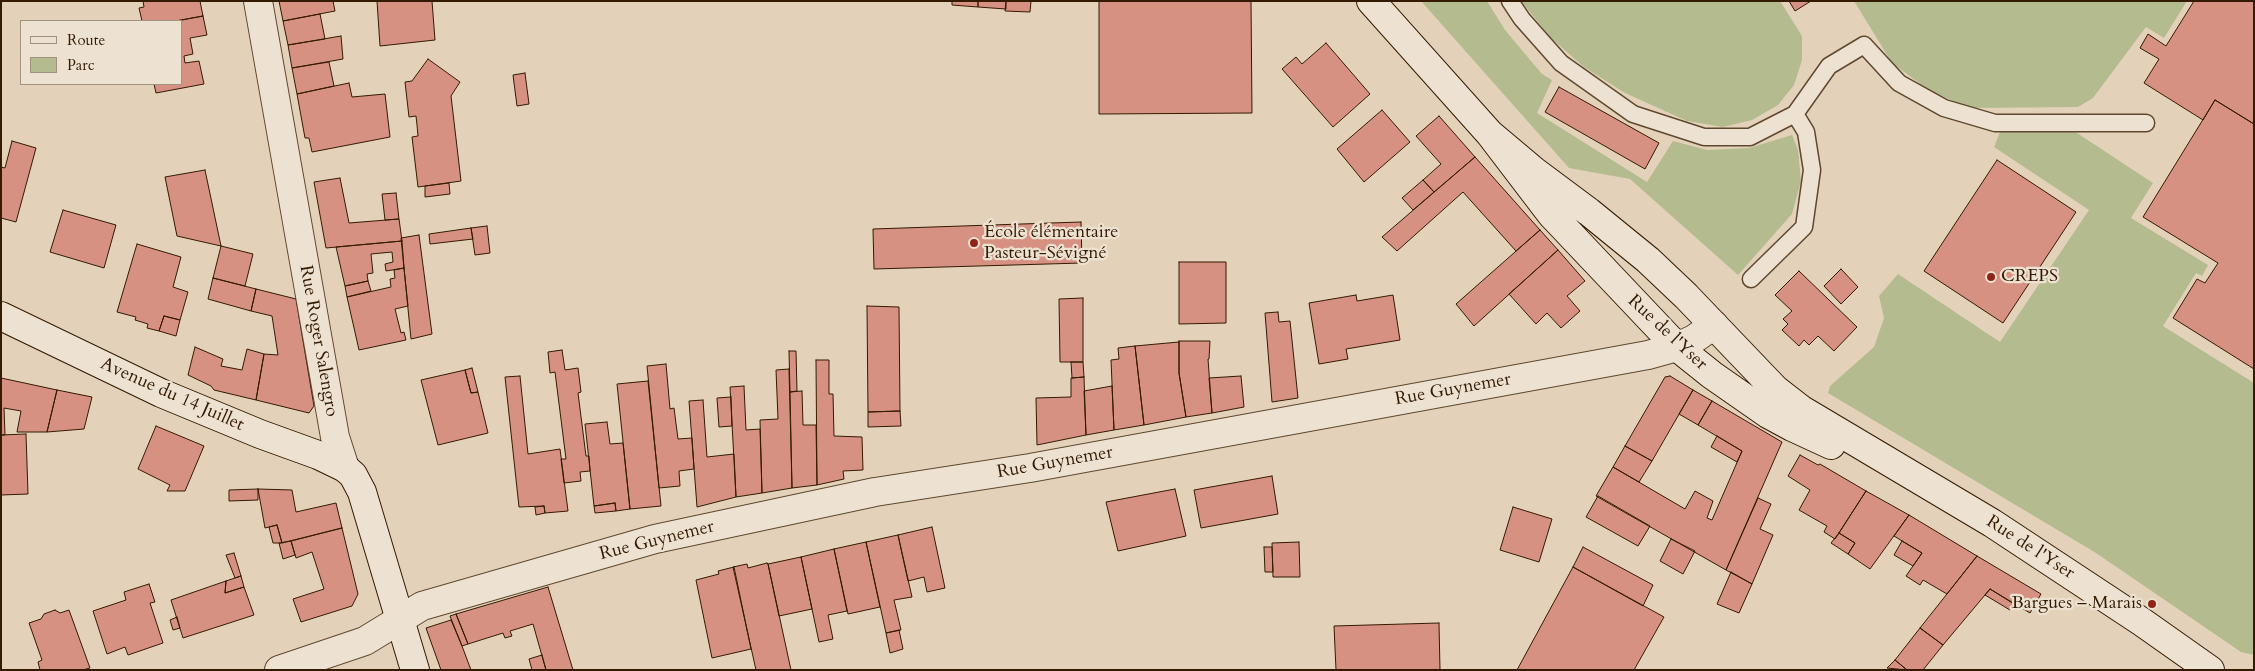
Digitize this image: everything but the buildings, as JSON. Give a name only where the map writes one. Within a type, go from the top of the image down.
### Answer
[{"type":"street","name":"Rue Roger Salengro","points":[[258,1],[335,437],[345,468],[353,475],[362,492],[415,670]]},
{"type":"street","name":"Rue de l'Yser","points":[[1371,1],[1490,134],[1551,214],[1677,347],[1741,395],[1792,427],[1821,441],[1895,466]]},
{"type":"street","name":"Rue de l'Yser","points":[[1490,134],[1648,260],[1714,325],[1775,390],[1802,410],[1992,523],[2062,568],[2210,670]]},
{"type":"street","name":"Avenue du 14 Juillet","points":[[1,316],[160,392],[260,434],[318,455],[345,468]]},
{"type":"street","name":"Rue Guynemer","points":[[279,670],[365,641],[422,606],[655,539],[875,492],[1038,466],[1648,355],[1677,347],[1694,339],[1714,325]]},
{"type":"lane","points":[[1510,1],[1522,19],[1561,63],[1633,114],[1704,137],[1750,137],[1794,114],[1829,66],[1864,45],[1898,82],[1944,108],[1994,123],[2146,123]]},
{"type":"lane","points":[[1751,279],[1804,227],[1812,170],[1806,132],[1794,114]]},
{"type":"green space","points":[[1421,1],[1487,1],[1505,30],[1542,74],[1552,80],[1537,113],[1647,182],[1673,141],[1707,150],[1749,148],[1792,135],[1798,150],[1801,181],[1792,214],[1738,275],[1630,179],[1569,168]]},
{"type":"green space","points":[[1521,1],[1780,1],[1802,36],[1802,60],[1794,85],[1778,105],[1752,120],[1723,127],[1687,121],[1625,93],[1584,67],[1551,38]]},
{"type":"green space","points":[[1854,1],[2187,1],[2164,38],[2146,27],[2093,98],[2078,107],[1970,108],[1930,91],[1892,63]]},
{"type":"green space","points":[[2074,131],[2153,183],[2131,218],[2208,265],[2202,276],[2196,273],[2163,326],[2254,383],[2254,655],[2241,652],[2096,553],[1828,393],[1830,386],[1874,347],[1884,318],[1879,296],[1898,274],[2000,342],[2089,210],[1994,147],[2000,132]]},
{"type":"place","name":"École élémentaire Pasteur-Sévigné","points":[[974,243]]},
{"type":"place","name":"CREPS","points":[[1991,277]]},
{"type":"place","name":"Bargues – Marais","points":[[2152,604]]}]
